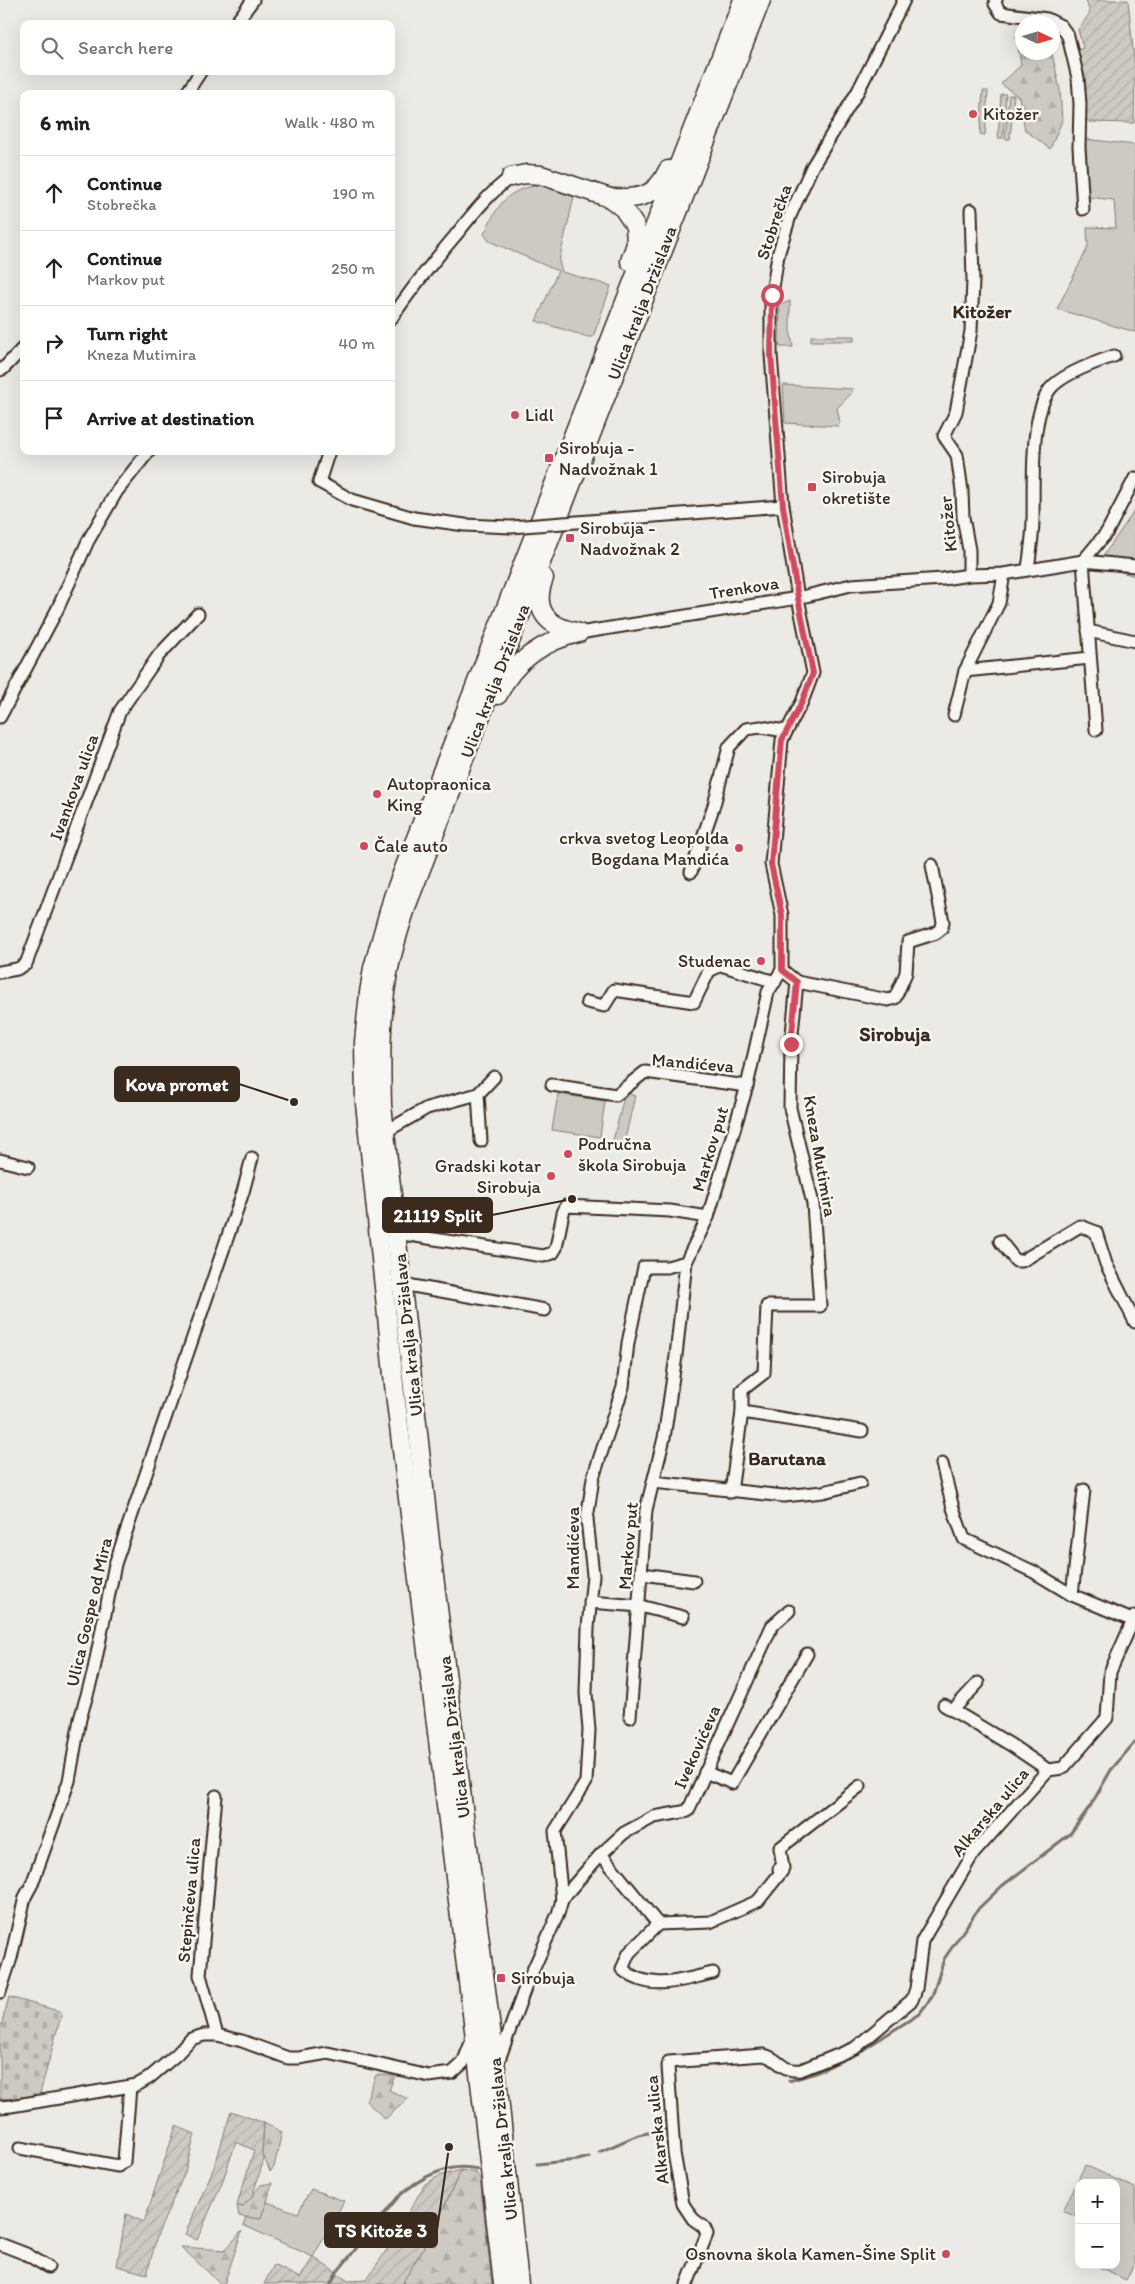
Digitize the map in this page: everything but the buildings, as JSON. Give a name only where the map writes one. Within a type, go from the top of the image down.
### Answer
[{"type":"highway","name":"Ulica kralja Držislava","points":[[503,2284],[474,2030],[395,1394],[364,1103],[364,1042],[373,968],[393,896],[743,0]]},
{"type":"highway","name":"Ulica kralja Držislava","points":[[519,2284],[496,2069],[432,1560],[385,1132],[381,1055],[387,978],[408,902],[761,0]]},
{"type":"highway","points":[[511,177],[526,174],[541,175],[610,198],[632,198],[644,196],[654,191],[662,181],[674,158],[684,151]]},
{"type":"highway","points":[[610,198],[623,208],[631,218],[637,236],[636,244],[619,291],[620,315]]},
{"type":"highway","points":[[550,540],[554,552],[540,588],[540,602],[543,612],[551,624],[561,629],[579,633]]},
{"type":"highway","points":[[480,721],[490,714],[509,678],[528,657],[560,637],[579,633]]},
{"type":"street","points":[[238,20],[252,0]]},
{"type":"street","name":"Stobrečka","points":[[798,598],[783,506],[771,354],[771,300],[778,255],[790,216],[812,167],[858,91],[904,0]]},
{"type":"street","points":[[996,0],[995,4],[1001,13],[1046,19],[1061,26],[1068,36],[1078,78],[1079,147],[1083,209]]},
{"type":"street","points":[[189,90],[198,75]]},
{"type":"street","points":[[395,312],[413,285],[468,220],[498,187],[511,177]]},
{"type":"street","name":"Kitožer","points":[[969,575],[969,550],[963,517],[962,490],[957,455],[944,436],[956,412],[971,330],[973,280],[971,210]]},
{"type":"street","points":[[0,370],[20,351]]},
{"type":"street","points":[[1028,569],[1033,523],[1038,416],[1051,389],[1082,366],[1114,356]]},
{"type":"street","points":[[0,717],[57,610],[88,541],[117,491],[146,455]]},
{"type":"street","points":[[328,455],[319,482],[352,500],[414,518],[465,525],[511,527],[783,506]]},
{"type":"street","points":[[1096,730],[1083,561],[1108,532],[1135,478]]},
{"type":"street","name":"Trenkova","points":[[579,633],[798,598],[851,585],[943,579],[969,575],[1004,574],[1083,561],[1135,566]]},
{"type":"street","points":[[954,715],[964,671],[999,603],[1004,574]]},
{"type":"street","points":[[798,598],[813,673],[802,702],[785,731],[782,740],[771,864],[782,915],[782,970],[797,982],[888,1000],[895,998],[906,973],[908,942],[936,933],[942,928],[943,922],[932,865]]},
{"type":"street","name":"Ivankova ulica","points":[[0,972],[17,969],[26,964],[120,711],[159,655],[198,614]]},
{"type":"street","points":[[1088,631],[1135,641]]},
{"type":"street","points":[[964,671],[1090,658]]},
{"type":"street","points":[[691,872],[714,805],[729,748],[746,728],[761,727],[785,731]]},
{"type":"street","points":[[587,1002],[604,1006],[614,990],[694,1002],[709,971],[721,965],[775,982]]},
{"type":"street","name":"Markov put","points":[[630,1717],[646,1510],[665,1429],[676,1356],[686,1262],[708,1217],[747,1086],[768,992],[782,970]]},
{"type":"street","name":"Kneza Mutimira","points":[[731,1492],[742,1412],[742,1390],[764,1373],[768,1306],[820,1306],[813,1204],[790,1108],[791,1044],[797,982]]},
{"type":"street","name":"Mandićeva","points":[[552,1085],[616,1095],[645,1072],[747,1086]]},
{"type":"street","points":[[385,1132],[427,1108],[478,1094],[494,1077]]},
{"type":"street","points":[[478,1094],[482,1141]]},
{"type":"street","name":"Ulica Gospe od Mira","points":[[0,1992],[11,1958],[24,1897],[32,1884],[69,1782],[80,1719],[93,1674],[115,1564],[243,1192],[252,1158]]},
{"type":"street","points":[[0,1160],[28,1167]]},
{"type":"street","points":[[396,1233],[544,1256],[553,1253],[556,1248],[566,1206],[670,1211],[708,1217]]},
{"type":"street","points":[[1000,1241],[1016,1261],[1022,1261],[1080,1226],[1096,1232],[1106,1264],[1135,1322]]},
{"type":"street","name":"Mandićeva","points":[[562,1900],[555,1832],[586,1782],[589,1730],[586,1693],[593,1575],[588,1519],[593,1478],[623,1387],[628,1343],[644,1267],[667,1267],[686,1262]]},
{"type":"street","points":[[402,1284],[545,1310]]},
{"type":"street","points":[[742,1412],[862,1431]]},
{"type":"street","points":[[942,1464],[953,1508],[964,1538],[1034,1572],[1072,1595],[1134,1618]]},
{"type":"street","points":[[653,1482],[731,1492],[784,1496],[823,1492],[860,1482]]},
{"type":"street","points":[[1072,1595],[1084,1490]]},
{"type":"street","points":[[642,1574],[694,1581]]},
{"type":"street","points":[[590,1602],[640,1606],[683,1618]]},
{"type":"street","name":"Ivekovićeva","points":[[496,2069],[525,1988],[558,1914],[562,1900],[601,1854],[624,1832],[654,1816],[688,1810],[772,1626],[789,1611]]},
{"type":"street","name":"Alkarska ulica","points":[[687,2284],[707,2234],[704,2227],[693,2220],[683,2204],[674,2154],[669,2062],[763,2055],[768,2056],[785,2069],[801,2070],[855,2048],[912,2000],[916,1989],[922,1941],[973,1854],[1048,1770],[1062,1768],[1107,1718],[1110,1672],[1134,1618]]},
{"type":"street","points":[[705,1772],[732,1783],[806,1654]]},
{"type":"street","points":[[978,1683],[948,1708],[1011,1745],[1048,1770]]},
{"type":"street","points":[[713,1973],[672,1983],[652,1984],[630,1976],[622,1969],[629,1953],[658,1924],[710,1922],[758,1902],[782,1871],[779,1869],[783,1868],[780,1848],[860,1786]]},
{"type":"street","name":"Stepinčeva ulica","points":[[216,1796],[200,1975],[217,2035]]},
{"type":"street","points":[[601,1854],[658,1924]]},
{"type":"street","points":[[0,2106],[130,2087],[149,2078],[177,2054],[190,2039],[204,2035],[217,2035],[242,2041],[288,2058],[328,2053],[428,2076],[452,2073],[463,2063],[470,2049],[474,2030]]},
{"type":"street","points":[[20,2148],[118,2166],[124,2162],[130,2087]]},
{"type":"street","points":[[0,2244],[26,2254],[48,2267]]},
{"type":"green space","points":[[1086,0],[1128,0],[1135,69],[1134,123],[1089,122],[1084,115],[1074,52],[1083,48],[1078,30],[1090,13]]},
{"type":"green space","points":[[1020,60],[1054,60],[1060,90],[1062,121],[1050,149],[1025,130],[1019,97],[1001,84],[1021,65]]},
{"type":"green space","points":[[983,91],[988,91],[985,135],[980,134]]},
{"type":"green space","points":[[1001,94],[1006,94],[1003,138],[998,138]]},
{"type":"green space","points":[[1009,95],[1014,95],[1010,139],[1005,139]]},
{"type":"green space","points":[[1085,139],[1135,145],[1135,332],[1057,309],[1088,247],[1087,227],[1116,228],[1114,200],[1088,197]]},
{"type":"green space","points":[[540,185],[574,197],[559,261],[562,272],[611,286],[593,337],[536,321],[558,271],[489,241],[484,234],[504,200],[519,190]]},
{"type":"green space","points":[[790,301],[790,330],[793,347],[780,347],[780,305]]},
{"type":"green space","points":[[811,336],[854,336],[854,341],[811,341]]},
{"type":"green space","points":[[783,385],[853,389],[851,394],[837,408],[840,422],[838,426],[785,423]]},
{"type":"green space","points":[[1135,510],[1135,576],[1097,565]]},
{"type":"green space","points":[[625,1093],[635,1096],[622,1152],[611,1149]]},
{"type":"green space","points":[[558,1094],[605,1101],[600,1137],[552,1130]]},
{"type":"green space","points":[[9,1997],[62,2012],[39,2097],[0,2099],[0,2030]]},
{"type":"green space","points":[[376,2075],[395,2076],[389,2090],[408,2099],[385,2119],[366,2101]]},
{"type":"green space","points":[[231,2111],[264,2123],[262,2152],[264,2159],[252,2197],[242,2207],[237,2205],[254,2150],[236,2142],[223,2180],[197,2240],[185,2234],[215,2165]]},
{"type":"green space","points":[[264,2123],[282,2132],[274,2167],[270,2172],[262,2152]]},
{"type":"green space","points":[[176,2126],[195,2134],[185,2172],[157,2236],[147,2274],[117,2266],[126,2214],[144,2222]]},
{"type":"green space","points":[[1085,2165],[1115,2179],[1078,2179]]},
{"type":"green space","points":[[461,2170],[476,2173],[480,2179],[492,2284],[405,2284],[402,2282],[430,2237]]},
{"type":"green space","points":[[461,2170],[430,2237],[403,2282],[405,2284],[264,2284],[274,2265],[300,2278],[313,2257],[348,2281],[366,2280],[384,2254],[425,2184],[439,2176]]},
{"type":"green space","points":[[1120,2181],[1135,2188],[1135,2262],[1126,2280],[1103,2269],[1120,2269]]},
{"type":"green space","points":[[272,2183],[260,2219],[239,2216],[237,2205],[242,2207],[261,2185]]},
{"type":"green space","points":[[1075,2186],[1075,2216],[1063,2211]]},
{"type":"green space","points":[[311,2189],[344,2201],[313,2257],[243,2225],[246,2217],[260,2219],[267,2202],[298,2213]]},
{"type":"green space","points":[[242,2231],[224,2284],[221,2284],[181,2247],[225,2250]]},
{"type":"waterway","points":[[789,2081],[816,2073],[861,2051],[919,2014],[932,1997],[944,1959],[979,1908],[1002,1886],[1070,1834],[1091,1805],[1111,1770],[1135,1742]]},
{"type":"waterway","points":[[599,2152],[638,2135],[668,2129]]},
{"type":"waterway","points":[[537,2164],[578,2160],[589,2157]]},
{"type":"waterway","points":[[331,2284],[337,2272],[398,2197],[406,2190],[434,2173],[455,2168],[477,2169]]},
{"type":"place","name":"Kitožer","points":[[973,114]]},
{"type":"place","name":"Lidl","points":[[515,415]]},
{"type":"place","name":"Sirobuja - Nadvožnak 1","points":[[549,458]]},
{"type":"place","name":"Sirobuja okretište","points":[[812,487]]},
{"type":"place","name":"Sirobuja - Nadvožnak 2","points":[[570,538]]},
{"type":"place","name":"Autopraonica King","points":[[377,794]]},
{"type":"place","name":"Čale auto","points":[[364,846]]},
{"type":"place","name":"crkva svetog Leopolda Bogdana Mandića","points":[[739,848]]},
{"type":"place","name":"Studenac","points":[[761,961]]},
{"type":"place","name":"Kova promet","points":[[294,1102]]},
{"type":"place","name":"Područna škola Sirobuja","points":[[568,1154]]},
{"type":"place","name":"Gradski kotar Sirobuja","points":[[551,1176]]},
{"type":"place","name":"21119 Split","points":[[572,1199]]},
{"type":"place","name":"Sirobuja","points":[[501,1978]]},
{"type":"place","name":"TS Kitože 3","points":[[449,2147]]},
{"type":"place","name":"Osnovna škola Kamen-Šine Split","points":[[946,2254]]},
{"type":"district","name":"Kitožer","points":[[982,311]]},
{"type":"district","name":"Sirobuja","points":[[895,1034]]},
{"type":"district","name":"Barutana","points":[[787,1458]]},
{"type":"route","points":[[772,295],[771,354],[783,506],[798,598],[813,673],[802,702],[785,731],[782,740],[771,864],[782,915],[782,970],[797,982],[791,1044]]}]
